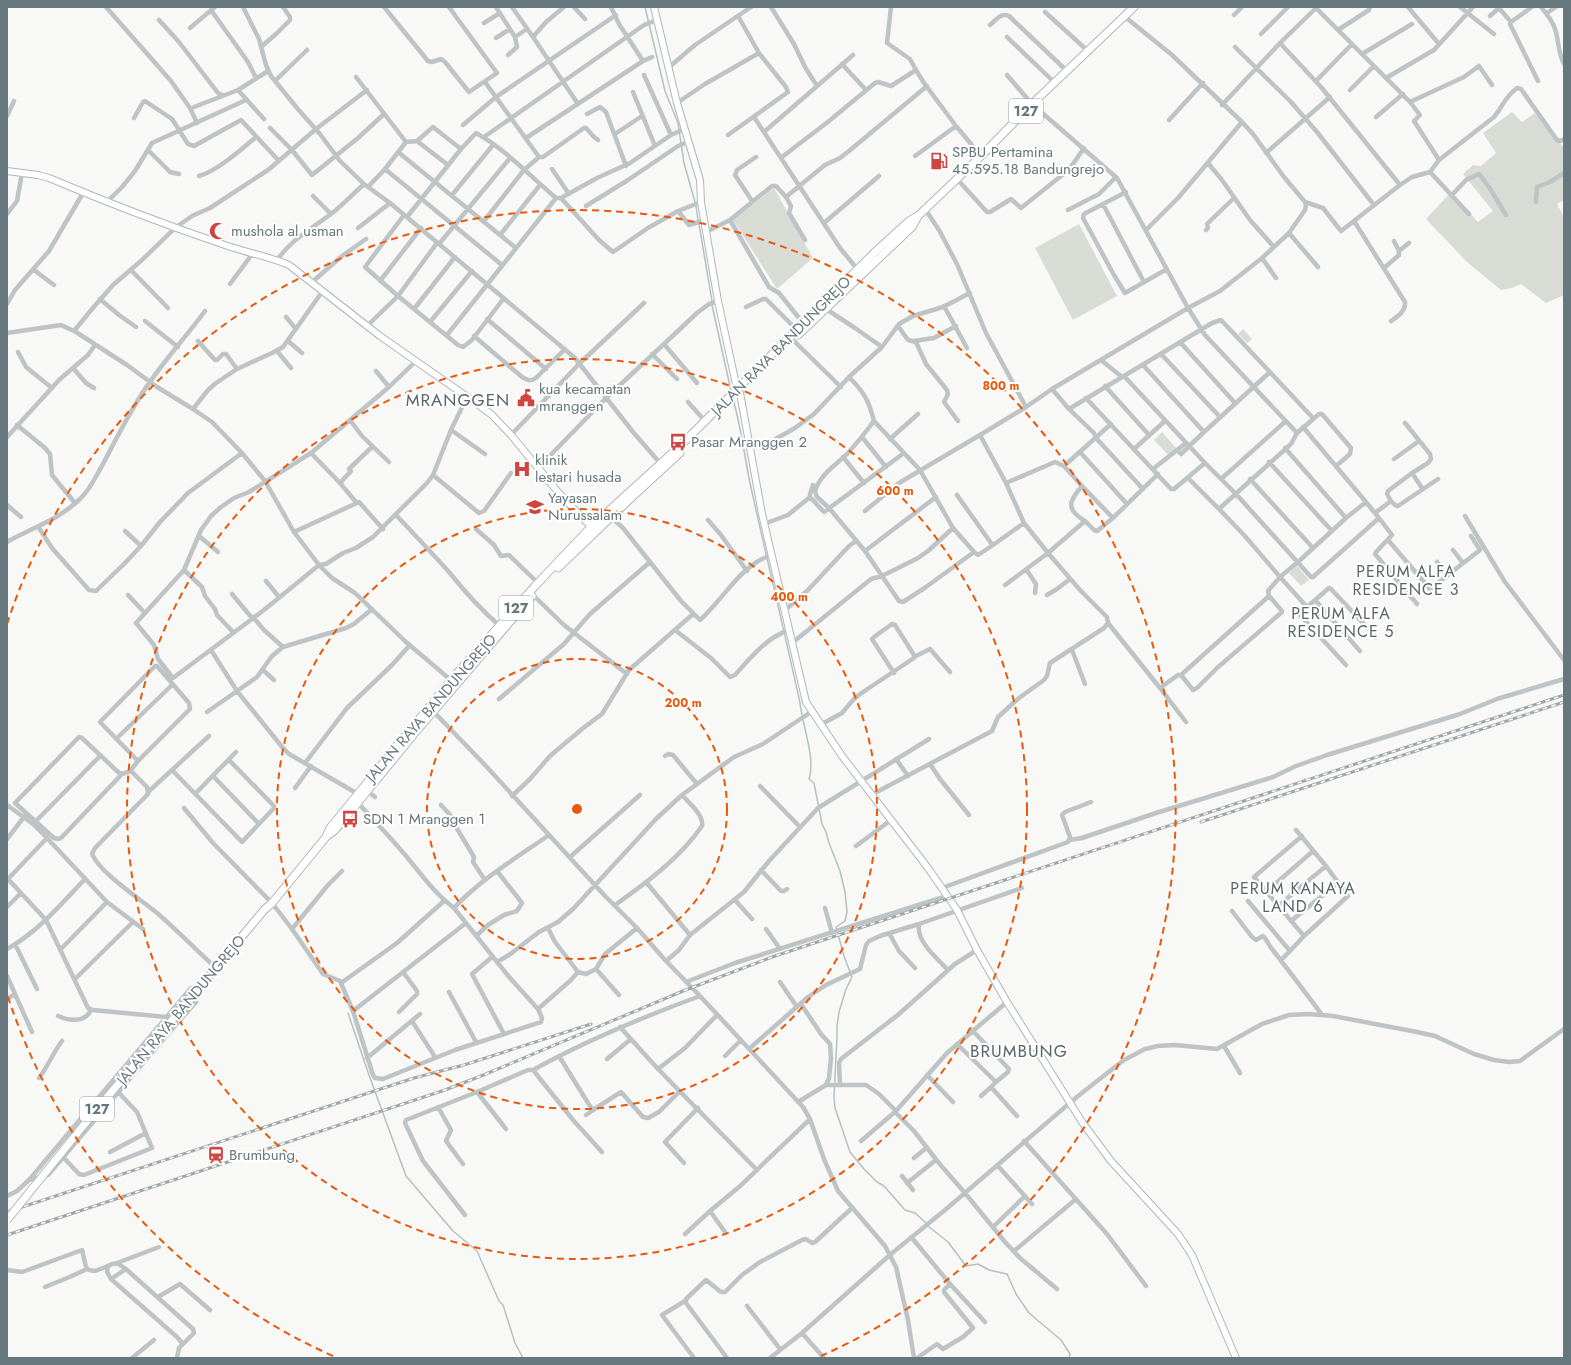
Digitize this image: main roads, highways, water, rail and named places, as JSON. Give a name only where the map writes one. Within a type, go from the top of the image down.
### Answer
[{"type":"main road","name":"JALAN RAYA BANDUNGREJO","points":[[789,341],[803,323],[909,221],[919,215],[957,179],[1032,104],[1134,7]]},
{"type":"main road","name":"JALAN RAYA BANDUNGREJO","points":[[454,682],[533,595],[556,567],[593,529],[729,401],[789,341],[826,309],[912,227],[919,215]]},
{"type":"main road","name":"JALAN RAYA BANDUNGREJO","points":[[593,529],[611,517],[660,463],[729,401]]},
{"type":"main road","name":"JALAN RAYA BANDUNGREJO","points":[[7,1220],[78,1132],[264,910],[272,903],[326,837],[334,831],[358,803],[368,787],[500,626],[538,582],[556,567]]},
{"type":"main road","name":"JALAN RAYA BANDUNGREJO","points":[[326,837],[330,828],[358,794],[368,787]]},
{"type":"waterway","points":[[645,7],[665,91],[678,123],[684,163],[695,202]]},
{"type":"waterway","points":[[696,206],[698,220]]},
{"type":"waterway","points":[[699,224],[712,301]]},
{"type":"waterway","points":[[712,305],[731,391]]},
{"type":"waterway","points":[[732,396],[808,741],[811,761],[809,779],[814,783],[822,824],[840,871],[845,892],[847,912],[845,921],[836,927],[850,972]]},
{"type":"waterway","points":[[851,975],[852,977],[846,989],[839,1012],[837,1026],[834,1097],[835,1108],[850,1152],[864,1169],[877,1182],[884,1186],[905,1210],[915,1213],[926,1223]]},
{"type":"waterway","points":[[348,1013],[406,1176],[453,1231],[477,1251],[499,1301],[503,1305],[515,1343],[523,1358]]},
{"type":"waterway","points":[[928,1226],[948,1242],[966,1266],[978,1264],[989,1270],[1007,1274],[1016,1294],[1029,1313],[1061,1340],[1070,1354],[1069,1358]]},
{"type":"railway","points":[[7,1235],[445,1090],[683,991],[772,957],[1564,695]]},
{"type":"railway","points":[[1201,822],[1564,702]]},
{"type":"railway","points":[[7,1212],[414,1078],[464,1065],[591,1024]]},
{"type":"place","name":"SPBU Pertamina 45.595.18 Bandungrejo","points":[[939,161]]},
{"type":"place","name":"mushola al usman","points":[[218,231]]},
{"type":"place","name":"kua kecamatan mranggen","points":[[526,398]]},
{"type":"place","name":"Pasar Mranggen 2","points":[[678,442]]},
{"type":"place","name":"klinik lestari husada","points":[[522,469]]},
{"type":"place","name":"Yayasan Nurussalam","points":[[535,507]]},
{"type":"place","name":"SDN 1 Mranggen 1","points":[[350,819]]},
{"type":"place","name":"Brumbung","points":[[216,1155]]},
{"type":"district","name":"MRANGGEN","points":[[458,400]]},
{"type":"district","name":"PERUM ALFA RESIDENCE 3","points":[[1406,580]]},
{"type":"district","name":"PERUM ALFA RESIDENCE 5","points":[[1341,622]]},
{"type":"district","name":"PERUM KANAYA LAND 6","points":[[1293,897]]},
{"type":"district","name":"BRUMBUNG","points":[[1019,1051]]}]
